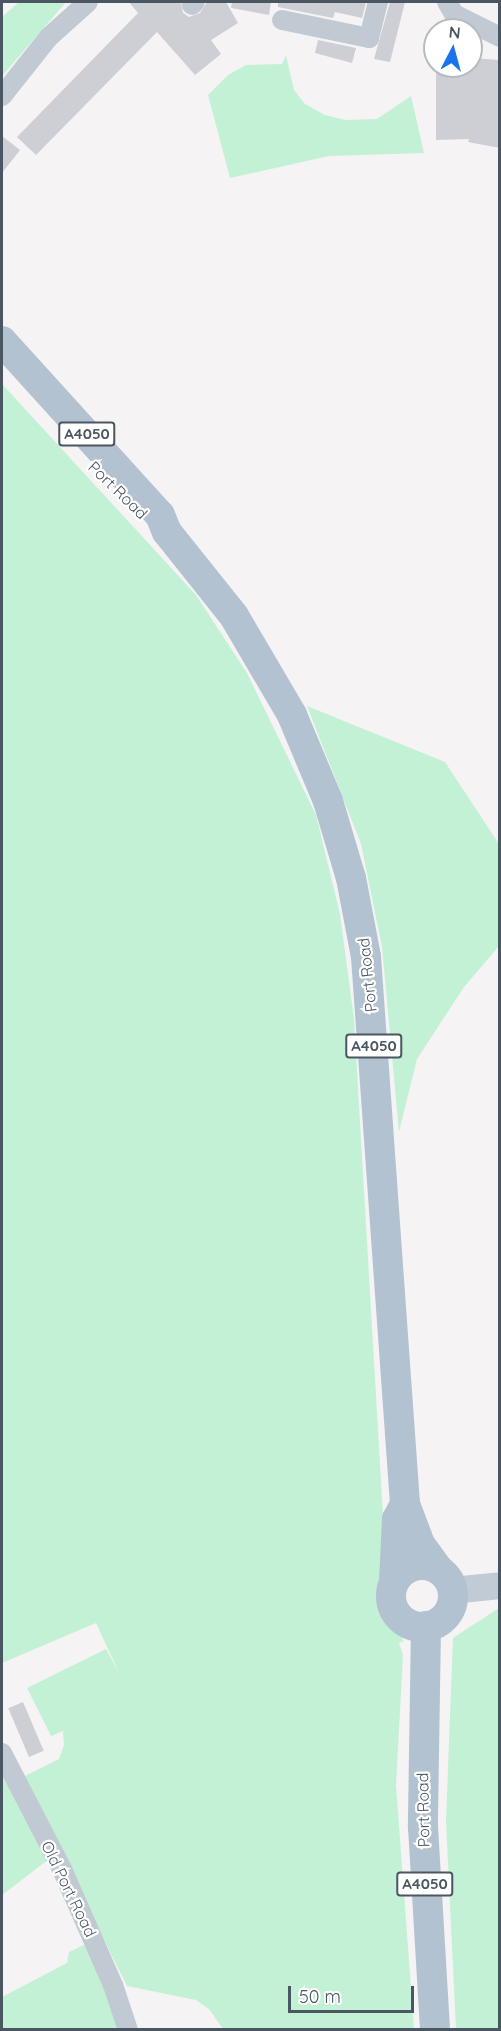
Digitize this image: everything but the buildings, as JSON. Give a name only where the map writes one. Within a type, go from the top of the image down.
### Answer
[{"type":"main road","name":"Port Road","points":[[2,341],[160,515],[167,532]]},
{"type":"main road","name":"Port Road","points":[[2,364],[95,470],[167,532],[234,616],[292,715],[328,801],[351,878],[370,991],[405,1504],[420,1544],[445,1580]]},
{"type":"main road","name":"Port Road","points":[[394,1582],[397,1519],[405,1504]]},
{"type":"main road","points":[[394,1582],[409,1568],[429,1565],[445,1580],[449,1612],[426,1626]]},
{"type":"main road","name":"A4050","points":[[394,1582],[394,1610],[408,1623],[426,1626]]},
{"type":"main road","name":"Port Road","points":[[426,1626],[423,1827],[435,2030]]},
{"type":"street","points":[[2,96],[49,37],[88,2]]},
{"type":"street","points":[[282,20],[369,38],[378,2]]},
{"type":"street","points":[[447,2],[454,14],[500,37]]},
{"type":"street","points":[[445,1580],[500,1585]]},
{"type":"street","name":"Old Port Road","points":[[2,1753],[62,1869],[109,1976],[128,2030]]},
{"type":"green space","points":[[19,2],[66,2],[2,76],[2,17]]},
{"type":"green space","points":[[286,55],[294,90],[305,104],[325,115],[345,120],[377,119],[411,96],[424,153],[329,156],[230,178],[208,95],[228,75],[246,65],[282,64]]},
{"type":"green space","points":[[2,384],[196,595],[247,673],[316,815],[340,914],[354,1019],[386,1567],[379,1594],[383,1611],[404,1641],[399,1643],[403,1655],[396,1785],[414,2029],[223,2029],[209,2009],[196,2000],[127,1986],[23,1777],[59,1759],[64,1745],[63,1731],[51,1736],[27,1688],[106,1649],[120,1675],[96,1623],[2,1663]]},
{"type":"green space","points":[[307,706],[445,762],[499,844],[499,946],[464,987],[417,1059],[399,1132],[382,947],[361,844]]},
{"type":"green space","points":[[499,1608],[499,2029],[456,2029],[446,1821],[453,1638]]},
{"type":"green space","points":[[2,1769],[49,1859],[2,1895]]},
{"type":"green space","points":[[84,1945],[93,1952],[121,2029],[2,2030],[2,1997],[67,1963],[69,1952]]}]
